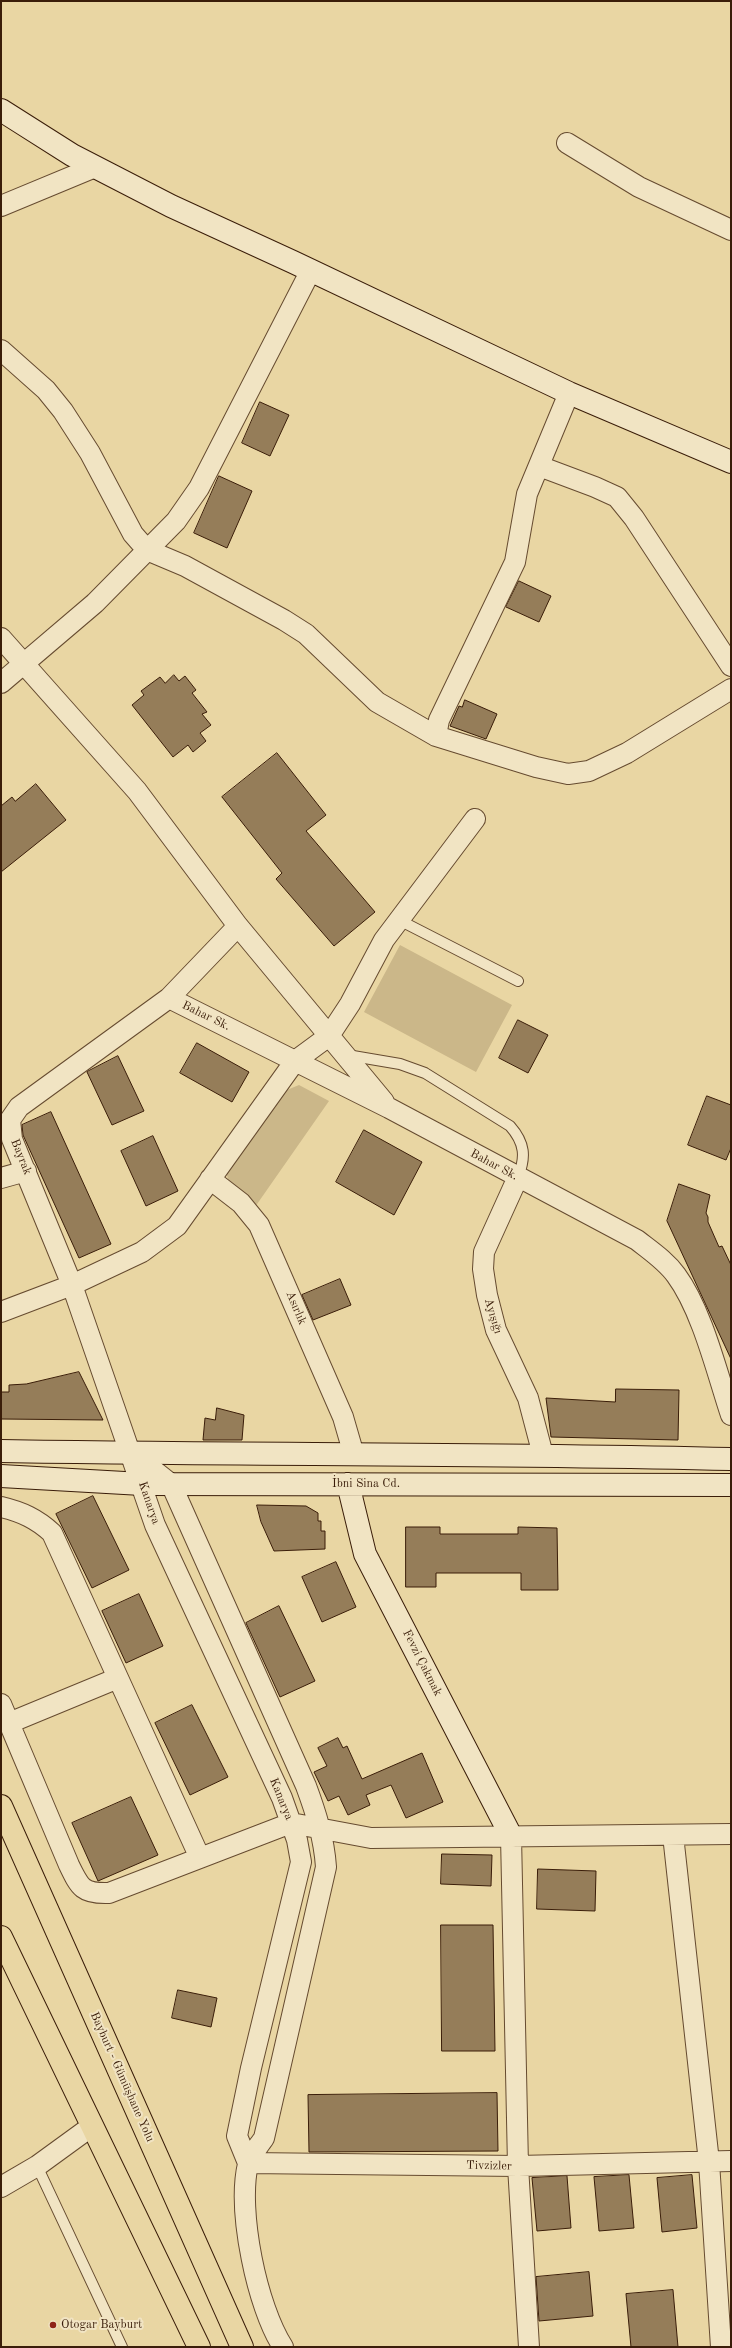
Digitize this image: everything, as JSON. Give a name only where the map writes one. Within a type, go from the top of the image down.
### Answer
[{"type":"highway","name":"Bayburt - Gümüşhane Yolu","points":[[1,1806],[242,2347]]},
{"type":"highway","points":[[1,1937],[199,2347]]},
{"type":"main road","points":[[1,110],[95,167],[171,206],[311,270],[569,393],[731,462]]},
{"type":"main road","points":[[1,1451],[354,1455],[543,1454],[731,1459]]},
{"type":"main road","name":"İbni Sina Cd.","points":[[1,1476],[142,1484],[731,1485]]},
{"type":"main road","name":"Fevzi Çakmak","points":[[348,1484],[366,1554],[511,1836]]},
{"type":"street","points":[[567,143],[639,187],[731,230]]},
{"type":"street","points":[[1,206],[95,167]]},
{"type":"street","points":[[1,682],[95,603],[176,521],[199,488],[311,270]]},
{"type":"street","points":[[1,350],[46,390],[63,411],[96,465],[133,534],[147,550],[185,566],[284,620],[306,634],[377,702],[436,736],[536,767],[568,774],[589,771],[627,753],[731,689]]},
{"type":"street","points":[[436,736],[439,720],[515,562],[526,494],[569,393]]},
{"type":"street","points":[[539,466],[595,487],[617,498],[634,518],[731,666]]},
{"type":"street","points":[[1,638],[137,791],[238,926],[389,1108]]},
{"type":"street","points":[[1,1312],[72,1285],[142,1252],[163,1238],[177,1226],[295,1061],[329,1036],[350,1004],[384,940],[475,819]]},
{"type":"street","name":"Bayrak","points":[[132,1453],[72,1285],[12,1140],[10,1120],[19,1107],[45,1086],[169,998],[238,926]]},
{"type":"street","name":"Bahar Sk.","points":[[169,998],[389,1108],[637,1240],[662,1259],[676,1275],[698,1317],[731,1415]]},
{"type":"street","points":[[1,1178],[26,1171]]},
{"type":"street","name":"Ayışığı","points":[[518,1177],[484,1252],[483,1270],[487,1295],[496,1330],[528,1398],[543,1454]]},
{"type":"street","name":"Asırlık","points":[[210,1179],[241,1203],[259,1225],[344,1417],[354,1455]]},
{"type":"street","points":[[132,1453],[171,1484],[306,1786],[321,1827],[326,1867],[264,2138],[248,2162],[244,2200],[249,2242],[264,2303],[277,2338],[283,2347]]},
{"type":"street","name":"Kanarya","points":[[132,1453],[155,1525],[248,1722],[291,1823],[297,1840],[301,1862],[251,2068],[237,2136],[248,2162]]},
{"type":"street","points":[[1,1507],[17,1511],[38,1520],[52,1533],[200,1858]]},
{"type":"street","points":[[9,1723],[118,1678]]},
{"type":"street","points":[[1,1704],[80,1886],[92,1894],[109,1894],[291,1823],[321,1827],[371,1838],[731,1834]]},
{"type":"street","points":[[673,1835],[709,2162],[721,2347]]},
{"type":"street","points":[[511,1836],[518,2166],[529,2347]]},
{"type":"street","points":[[1,2186],[37,2166],[92,2126]]},
{"type":"street","name":"Tivzizler","points":[[248,2162],[518,2166],[731,2161]]},
{"type":"lane","points":[[399,920],[518,981]]},
{"type":"lane","points":[[345,1055],[400,1064],[425,1073],[510,1126],[517,1134],[524,1152],[523,1164],[518,1177]]},
{"type":"lane","points":[[37,2166],[122,2347]]},
{"type":"shaded area","points":[[400,945],[512,1005],[476,1072],[364,1012]]},
{"type":"shaded area","points":[[299,1085],[329,1101],[255,1207],[228,1179],[226,1172],[282,1092]]},
{"type":"building","points":[[260,402],[289,415],[270,456],[242,443]]},
{"type":"building","points":[[219,476],[252,491],[227,548],[194,533]]},
{"type":"building","points":[[519,581],[551,596],[539,622],[506,607]]},
{"type":"building","points":[[174,675],[179,681],[185,676],[196,690],[192,693],[207,712],[202,714],[211,725],[200,733],[206,741],[193,752],[188,745],[173,757],[132,705],[144,695],[141,691],[160,677],[165,683]]},
{"type":"building","points":[[465,700],[497,714],[486,739],[450,726],[459,706],[462,707]]},
{"type":"building","points":[[277,753],[326,815],[306,831],[375,912],[334,946],[276,879],[282,873],[222,797]]},
{"type":"building","points":[[36,784],[66,820],[1,872],[1,806],[12,797],[15,801]]},
{"type":"building","points":[[518,1020],[548,1035],[528,1073],[499,1058]]},
{"type":"building","points":[[197,1043],[249,1072],[232,1102],[180,1073]]},
{"type":"building","points":[[118,1056],[144,1111],[112,1125],[87,1072]]},
{"type":"building","points":[[707,1096],[731,1105],[731,1148],[726,1160],[688,1145]]},
{"type":"building","points":[[51,1112],[111,1244],[79,1258],[23,1135],[22,1125]]},
{"type":"building","points":[[364,1130],[422,1162],[394,1215],[336,1182]]},
{"type":"building","points":[[153,1136],[178,1191],[146,1206],[121,1151]]},
{"type":"building","points":[[679,1184],[710,1195],[706,1213],[708,1222],[719,1247],[722,1246],[731,1265],[731,1359],[667,1221]]},
{"type":"building","points":[[340,1279],[351,1305],[313,1320],[302,1295]]},
{"type":"building","points":[[79,1372],[103,1420],[1,1419],[1,1392],[9,1392],[9,1385],[26,1384]]},
{"type":"building","points":[[616,1389],[679,1390],[678,1440],[551,1437],[546,1398],[615,1402]]},
{"type":"building","points":[[217,1408],[244,1415],[242,1440],[203,1440],[205,1418],[215,1420]]},
{"type":"building","points":[[93,1496],[129,1570],[92,1588],[56,1514]]},
{"type":"building","points":[[257,1505],[306,1506],[318,1513],[318,1521],[321,1521],[321,1531],[325,1531],[325,1549],[274,1551],[261,1522]]},
{"type":"building","points":[[406,1527],[440,1527],[440,1534],[518,1534],[518,1527],[557,1528],[558,1590],[521,1590],[521,1573],[436,1573],[436,1587],[406,1587]]},
{"type":"building","points":[[336,1562],[356,1607],[322,1622],[302,1577]]},
{"type":"building","points":[[139,1594],[163,1646],[126,1663],[102,1611]]},
{"type":"building","points":[[279,1606],[315,1681],[280,1697],[246,1623]]},
{"type":"building","points":[[192,1705],[228,1777],[190,1795],[155,1723]]},
{"type":"building","points":[[338,1738],[343,1748],[347,1746],[362,1779],[422,1753],[443,1802],[406,1818],[391,1785],[366,1795],[370,1805],[348,1815],[339,1796],[328,1801],[314,1772],[327,1766],[318,1748]]},
{"type":"building","points":[[131,1797],[158,1855],[98,1881],[72,1823]]},
{"type":"building","points":[[442,1854],[492,1855],[491,1886],[441,1884]]},
{"type":"building","points":[[538,1869],[596,1871],[595,1911],[537,1909]]},
{"type":"building","points":[[441,1925],[493,1925],[495,2051],[442,2051]]},
{"type":"building","points":[[178,1990],[217,1998],[211,2027],[172,2018]]},
{"type":"building","points":[[497,2093],[498,2151],[309,2152],[308,2095]]},
{"type":"building","points":[[629,2175],[634,2228],[599,2231],[594,2177]]},
{"type":"building","points":[[692,2175],[697,2228],[662,2232],[657,2178]]},
{"type":"building","points":[[567,2176],[571,2228],[537,2231],[532,2178]]},
{"type":"building","points":[[589,2272],[593,2316],[539,2321],[536,2277]]},
{"type":"building","points":[[673,2290],[678,2347],[631,2347],[626,2294]]},
{"type":"place","name":"Otogar Bayburt","points":[[53,2325]]}]
